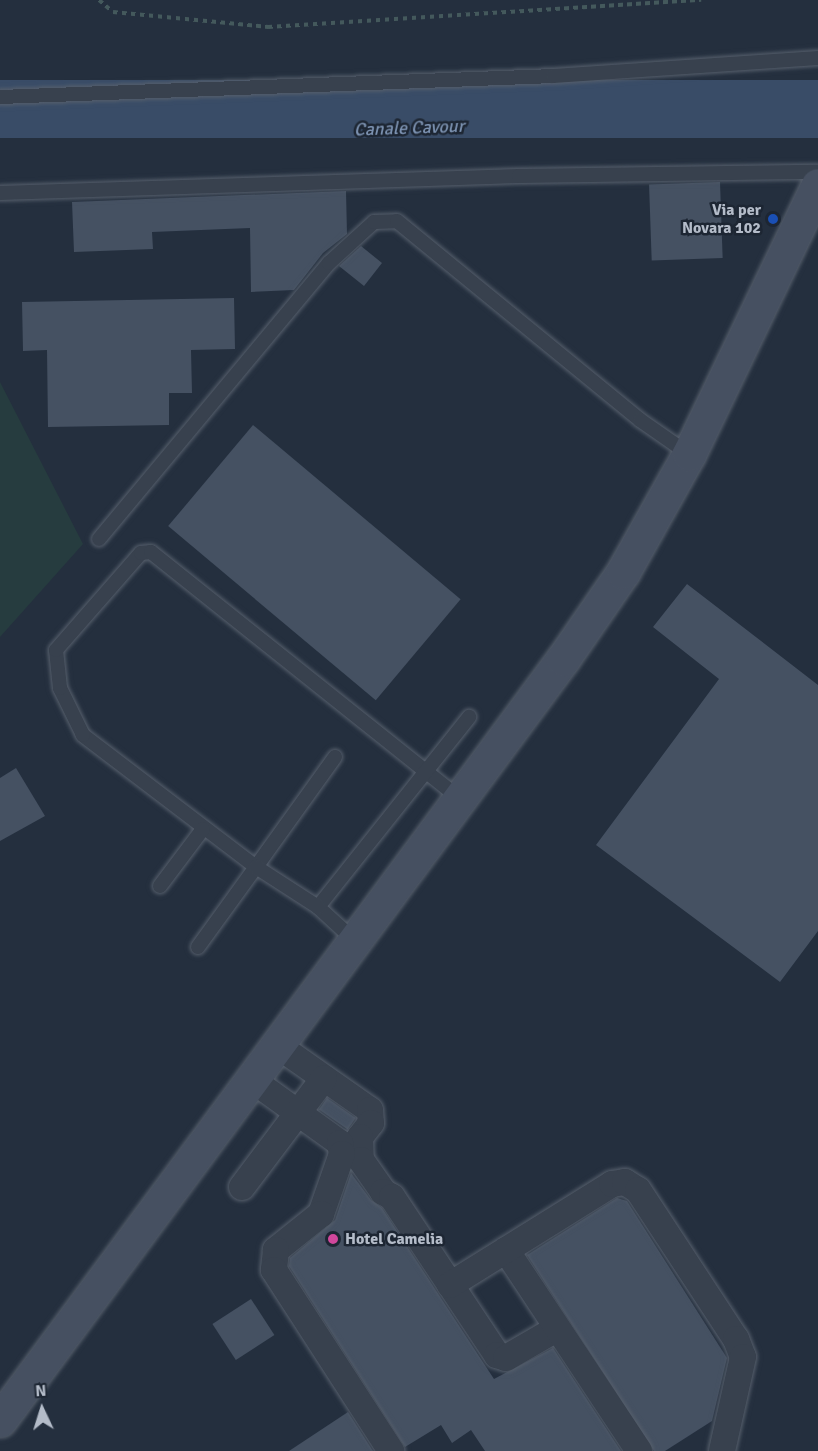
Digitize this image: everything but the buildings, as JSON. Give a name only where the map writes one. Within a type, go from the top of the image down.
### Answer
[{"type":"street","points":[[0,1420],[460,799],[623,572],[689,454],[818,185]]},
{"type":"street","points":[[277,1045],[370,1110],[371,1124],[360,1137],[361,1160],[383,1192],[392,1197],[497,1355],[506,1358],[556,1329]]},
{"type":"street","points":[[242,1187],[324,1078]]},
{"type":"street","points":[[251,1079],[340,1143],[342,1154],[321,1214],[276,1250],[274,1270],[278,1283],[391,1451]]},
{"type":"street","points":[[450,1285],[612,1184],[625,1182],[638,1190],[736,1339],[743,1357],[722,1451]]},
{"type":"street","points":[[506,1250],[556,1329],[639,1451]]},
{"type":"lane","points":[[0,97],[554,76],[818,58]]},
{"type":"lane","points":[[0,193],[576,175],[818,172]]},
{"type":"lane","points":[[99,539],[329,263],[374,222],[397,221],[640,420],[689,454]]},
{"type":"lane","points":[[354,940],[318,908],[203,829],[83,735],[60,688],[56,650],[141,553],[151,552],[163,558],[425,773],[460,799]]},
{"type":"lane","points":[[318,908],[469,717]]},
{"type":"lane","points":[[198,947],[335,757]]},
{"type":"lane","points":[[160,886],[203,829]]},
{"type":"path","points":[[99,0],[113,12],[268,27],[701,0]]},
{"type":"green space","points":[[0,382],[83,544],[0,637]]},
{"type":"water","name":"Canale Cavour","points":[[0,80],[818,80],[818,138],[0,138]]},
{"type":"place","name":"Via per Novara 102","points":[[773,219]]},
{"type":"place","name":"Hotel Camelia","points":[[333,1239]]}]
